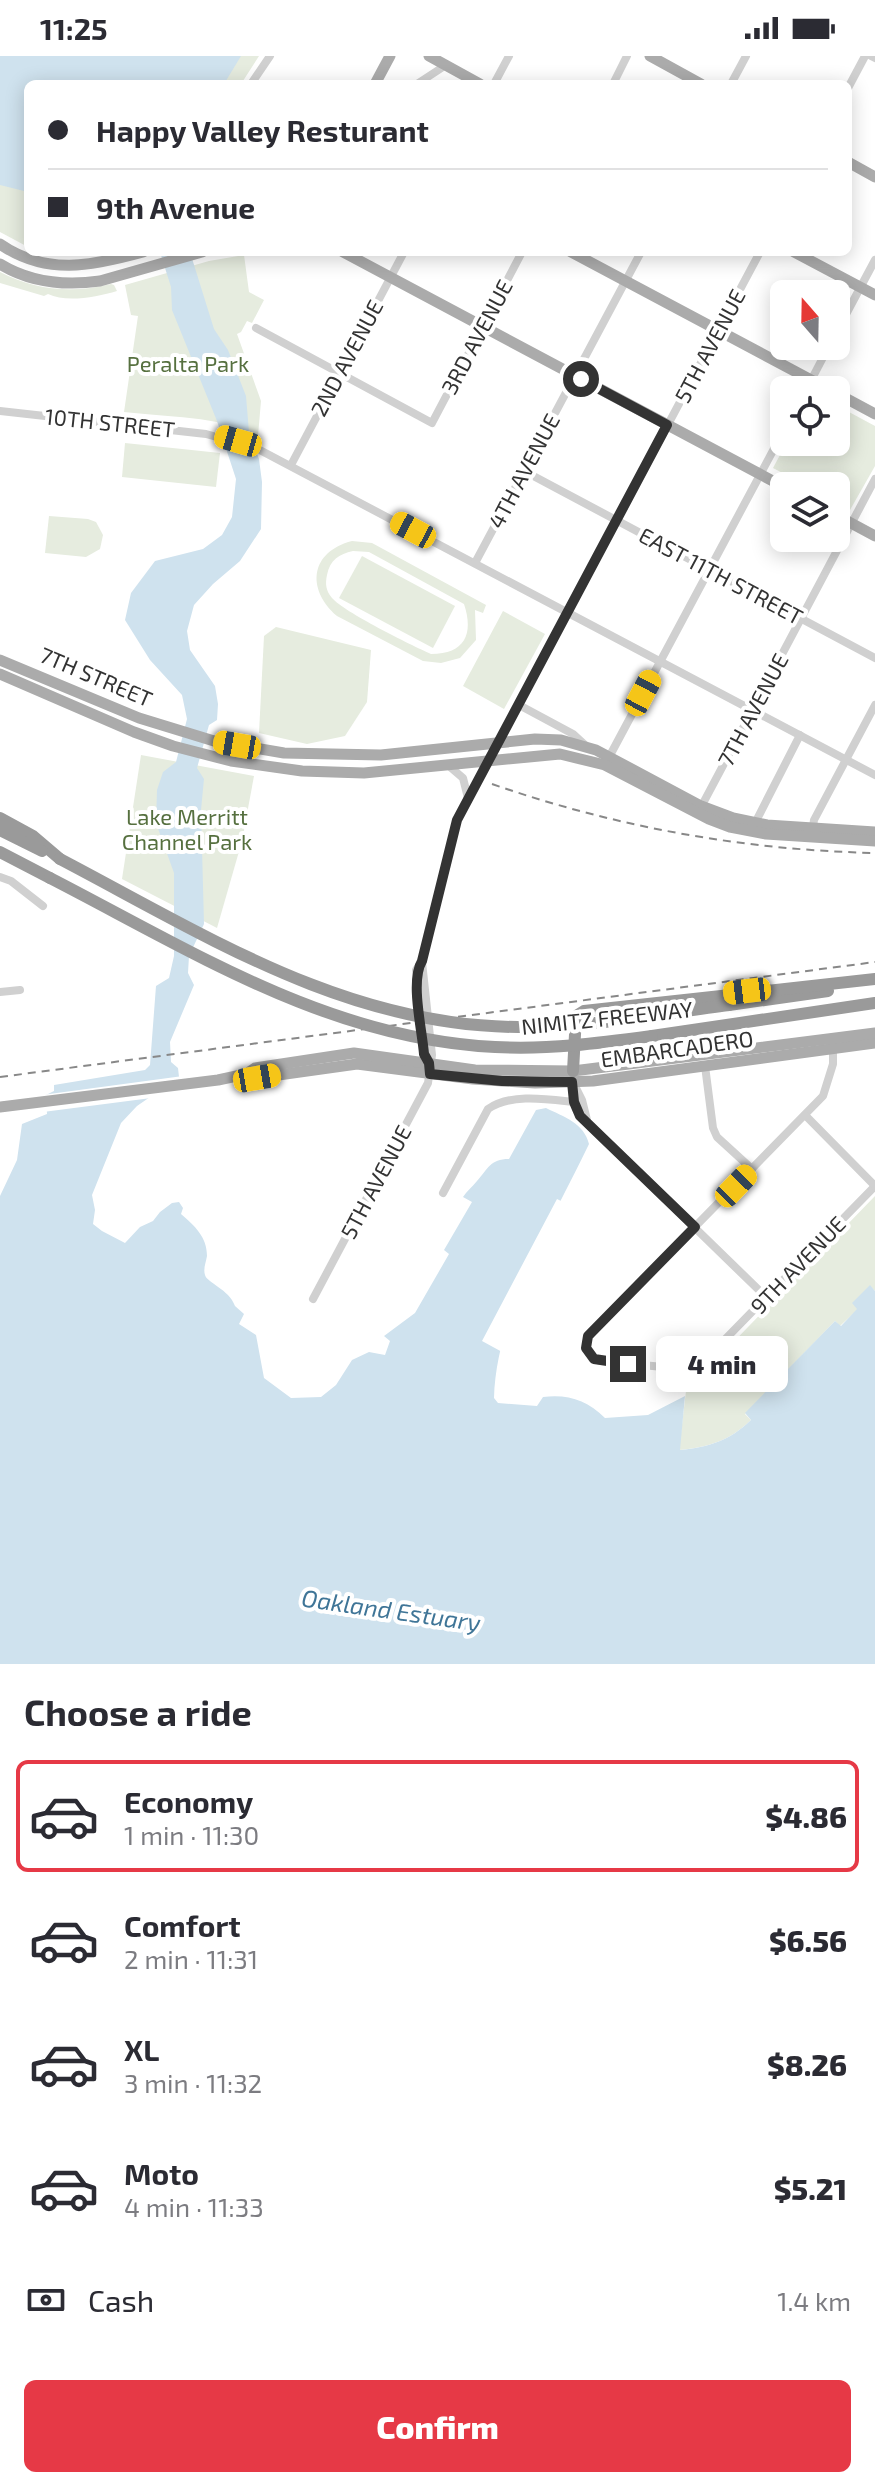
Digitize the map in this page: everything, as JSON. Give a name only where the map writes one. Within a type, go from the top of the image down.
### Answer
[{"type":"highway","points":[[0,818],[33,836],[60,859]]},
{"type":"highway","name":"NIMITZ FREEWAY","points":[[0,830],[286,975],[338,996],[405,1015],[474,1025],[544,1027],[729,1005],[875,982]]},
{"type":"highway","name":"NIMITZ FREEWAY","points":[[0,852],[279,995],[332,1016],[411,1037],[480,1046],[547,1048],[602,1043],[875,1003]]},
{"type":"highway","points":[[0,861],[50,878]]},
{"type":"highway","points":[[573,1076],[576,1016],[584,1011],[875,982]]},
{"type":"main road","points":[[377,80],[390,56]]},
{"type":"main road","points":[[429,56],[473,80]]},
{"type":"main road","points":[[650,56],[694,80]]},
{"type":"main road","points":[[852,164],[875,177]]},
{"type":"main road","points":[[0,244],[36,263],[58,267],[102,263],[128,256]]},
{"type":"main road","points":[[0,264],[30,278],[63,284],[100,281],[188,256]]},
{"type":"main road","points":[[350,256],[770,479]]},
{"type":"main road","points":[[579,256],[793,376]]},
{"type":"main road","points":[[802,256],[875,295]]},
{"type":"main road","points":[[850,401],[875,414]]},
{"type":"main road","points":[[852,524],[875,536]]},
{"type":"main road","name":"7TH STREET","points":[[0,660],[176,731],[284,753],[381,755],[549,739],[586,746],[607,761]]},
{"type":"main road","name":"7TH STREET","points":[[0,674],[173,746],[211,757],[262,766],[364,773],[560,754],[607,761]]},
{"type":"main road","points":[[607,761],[700,810],[753,828],[875,841]]},
{"type":"main road","points":[[812,834],[875,832]]},
{"type":"main road","name":"EMBARCADERO","points":[[429,1068],[502,1081],[594,1075],[705,1066],[833,1044],[875,1033]]},
{"type":"main road","name":"EMBARCADERO","points":[[594,1075],[833,1044],[875,1043]]},
{"type":"main road","name":"EMBARCADERO","points":[[0,1107],[246,1074],[257,1078],[357,1064],[549,1072],[573,1076]]},
{"type":"street","points":[[254,80],[270,56]]},
{"type":"street","points":[[496,80],[509,56]]},
{"type":"street","points":[[615,80],[627,56]]},
{"type":"street","points":[[733,80],[746,56]]},
{"type":"street","points":[[852,82],[870,57]]},
{"type":"street","points":[[423,80],[446,65]]},
{"type":"street","name":"2ND AVENUE","points":[[291,465],[402,256]]},
{"type":"street","name":"3RD AVENUE","points":[[339,374],[432,423],[520,256]]},
{"type":"street","name":"4TH AVENUE","points":[[475,563],[639,256]]},
{"type":"street","name":"5TH AVENUE","points":[[313,1299],[427,1085],[432,1055],[422,961],[454,829],[758,256]]},
{"type":"street","points":[[850,306],[875,260]]},
{"type":"street","points":[[256,328],[339,374]]},
{"type":"street","name":"10TH STREET","points":[[0,411],[220,436],[273,456],[875,775]]},
{"type":"street","points":[[607,761],[770,456]]},
{"type":"street","name":"EAST 11TH STREET","points":[[524,471],[875,658]]},
{"type":"street","name":"7TH AVENUE","points":[[700,810],[875,479]]},
{"type":"street","points":[[519,705],[573,734],[586,746]]},
{"type":"street","points":[[812,834],[814,820],[875,705]]},
{"type":"street","points":[[753,828],[800,735]]},
{"type":"street","points":[[449,766],[463,778],[468,799]]},
{"type":"street","points":[[0,877],[11,881],[43,906]]},
{"type":"street","points":[[0,992],[20,990]]},
{"type":"street","points":[[695,1227],[823,1096],[829,1082],[833,1044]]},
{"type":"street","points":[[705,1066],[713,1128],[717,1137],[752,1169]]},
{"type":"street","points":[[578,1101],[594,1075]]},
{"type":"street","points":[[573,1076],[580,1116],[766,1297]]},
{"type":"street","points":[[443,1193],[488,1109],[497,1103],[539,1098],[578,1101]]},
{"type":"street","points":[[805,1115],[875,1186]]},
{"type":"street","name":"9TH AVENUE","points":[[695,1227],[588,1336],[589,1354],[600,1361],[693,1368],[705,1361],[875,1186]]},
{"type":"green space","points":[[0,56],[259,56],[244,80],[24,80],[24,245],[0,232]]},
{"type":"green space","name":"Peralta Park","points":[[244,256],[249,292],[264,300],[252,323],[247,321],[237,334],[261,401],[258,436],[244,429],[211,421],[124,412],[138,316],[131,315],[125,285],[209,261]]},
{"type":"green space","points":[[0,272],[40,286],[82,289],[111,284],[117,291],[82,298],[44,296],[0,283]]},
{"type":"green space","points":[[850,413],[875,426],[875,466],[850,510],[850,472],[781,472],[773,468],[779,456],[850,456]]},
{"type":"green space","points":[[125,443],[220,453],[216,487],[122,477]]},
{"type":"green space","points":[[49,516],[96,522],[103,535],[100,549],[86,557],[45,553]]},
{"type":"green space","points":[[352,541],[372,543],[486,605],[483,613],[475,610],[476,640],[460,658],[441,663],[423,661],[337,616],[320,594],[317,572],[321,562],[338,546]],"holes":[[[348,552],[369,552],[464,604],[467,633],[459,646],[431,654],[363,619],[332,598],[326,581],[333,562]]]},
{"type":"green space","points":[[362,556],[455,606],[433,648],[339,598]]},
{"type":"green space","points":[[503,611],[545,634],[504,709],[463,686]]},
{"type":"green space","points":[[276,627],[371,650],[367,702],[345,736],[307,744],[259,733],[264,636]]},
{"type":"green space","name":"Lake Merritt Channel Park","points":[[141,755],[254,776],[242,841],[217,928],[122,879]]},
{"type":"green space","points":[[875,1196],[875,1291],[870,1286],[858,1309],[840,1326],[835,1321],[745,1414],[751,1420],[743,1427],[718,1442],[679,1450],[686,1391]]},
{"type":"water","points":[[0,56],[241,56],[226,80],[24,80],[24,191],[0,185]]},
{"type":"water","name":"Oakland Estuary","points":[[161,256],[191,256],[214,329],[228,350],[246,396],[249,432],[259,459],[262,482],[261,529],[240,561],[194,605],[187,631],[190,650],[215,686],[218,704],[217,720],[209,725],[197,768],[204,779],[201,810],[204,924],[189,956],[188,973],[194,985],[170,1042],[171,1062],[178,1068],[179,1077],[137,1106],[121,1123],[92,1195],[95,1210],[93,1224],[125,1243],[140,1227],[153,1221],[172,1203],[179,1202],[183,1208],[181,1214],[205,1243],[205,1275],[244,1314],[239,1324],[256,1335],[264,1378],[291,1398],[321,1397],[336,1385],[352,1360],[369,1352],[385,1355],[390,1341],[384,1336],[415,1313],[449,1254],[444,1250],[472,1202],[463,1197],[490,1166],[509,1159],[536,1110],[546,1108],[578,1126],[589,1144],[515,1300],[497,1366],[494,1398],[498,1403],[537,1406],[543,1397],[561,1396],[584,1403],[605,1418],[648,1415],[685,1396],[680,1450],[718,1442],[743,1427],[751,1420],[745,1413],[835,1321],[841,1326],[857,1309],[852,1303],[870,1285],[875,1291],[875,1664],[0,1664],[0,1196],[17,1160],[22,1124],[47,1114],[46,1095],[54,1091],[54,1085],[145,1070],[150,1065],[156,986],[169,978],[174,956],[174,873],[156,823],[157,790],[163,772],[176,762],[187,719],[182,695],[150,660],[125,620],[131,593],[155,561],[203,549],[222,535],[232,517],[236,479],[217,421],[172,310],[171,287]]},
{"type":"pier","points":[[183,1076],[159,1097],[43,1112],[42,1095]]},
{"type":"pier","points":[[557,1199],[565,1203],[526,1283],[529,1287],[506,1331],[509,1334],[504,1353],[482,1341]]},
{"type":"railway","points":[[492,784],[586,812],[680,834],[777,847],[875,853]]},
{"type":"railway","points":[[0,1077],[875,962]]},
{"type":"route","points":[[581,379],[667,425],[457,820],[422,961],[416,970],[416,982],[424,1054],[430,1074],[535,1083],[572,1082],[572,1096],[580,1116],[695,1227],[588,1336],[586,1348],[594,1359],[628,1364]]}]
